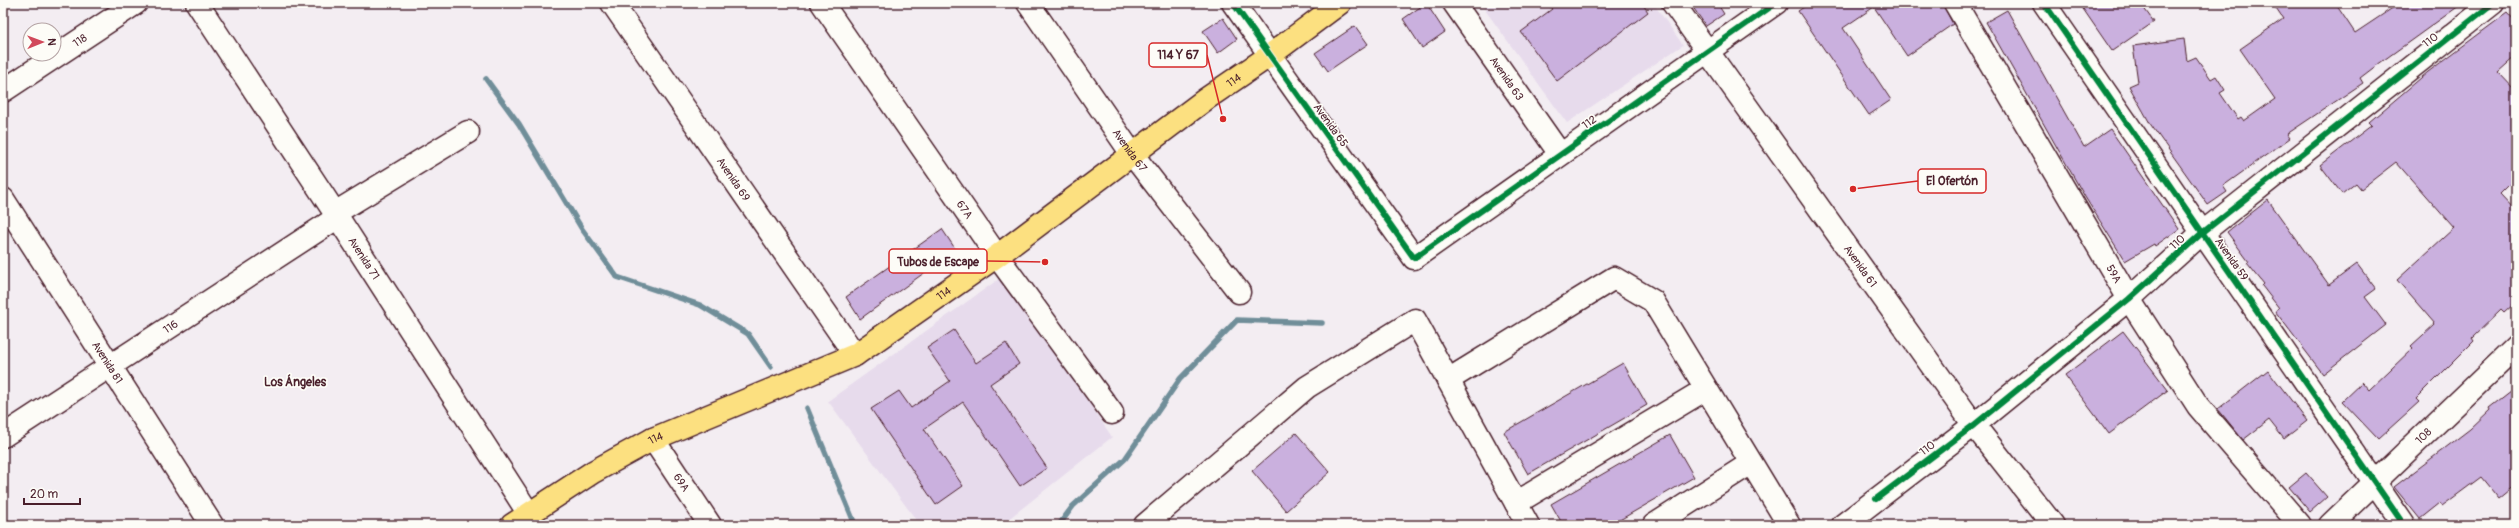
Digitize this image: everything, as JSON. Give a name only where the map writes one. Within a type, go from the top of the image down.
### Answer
[{"type":"main road","name":"114","points":[[520,520],[594,472],[653,439],[855,355],[997,256],[1132,154],[1340,3]]},
{"type":"street","name":"118","points":[[3,91],[136,3]]},
{"type":"street","name":"Avenida 71","points":[[197,3],[337,215],[520,520]]},
{"type":"street","name":"Avenida 69","points":[[612,3],[855,355]]},
{"type":"street","name":"67A","points":[[822,3],[997,256],[1112,413]]},
{"type":"street","name":"Avenida 67","points":[[1028,3],[1132,154],[1239,292]]},
{"type":"street","name":"Avenida 65","points":[[1233,3],[1269,56],[1414,258]]},
{"type":"street","name":"Avenida 63","points":[[1454,3],[1560,154]]},
{"type":"street","name":"Avenida 61","points":[[1673,3],[1974,425],[2053,525]]},
{"type":"street","name":"112","points":[[1414,258],[1776,3]]},
{"type":"street","name":"59A","points":[[1956,3],[2129,298],[2198,406],[2300,525]]},
{"type":"street","name":"Avenida 59","points":[[2044,3],[2404,525]]},
{"type":"street","name":"110","points":[[1843,525],[1974,425],[2129,298],[2202,233],[2493,3]]},
{"type":"street","name":"116","points":[[3,436],[337,215],[468,132]]},
{"type":"street","name":"Avenida 81","points":[[3,199],[212,525]]},
{"type":"street","points":[[1448,380],[1614,278],[1653,301],[1789,525]]},
{"type":"street","points":[[1145,525],[1307,388],[1415,320],[1528,525]]},
{"type":"street","name":"108","points":[[2330,525],[2374,481],[2516,347]]},
{"type":"street","points":[[1516,503],[1706,388]]},
{"type":"street","name":"69A","points":[[653,439],[710,525]]},
{"type":"street","points":[[1654,525],[1751,464]]},
{"type":"shaded area","points":[[1480,3],[1653,3],[1683,45],[1567,123]]},
{"type":"shaded area","points":[[1003,276],[1112,437],[1001,525],[920,525],[828,401]]},
{"type":"building","points":[[1426,3],[1445,32],[1422,48],[1403,19]]},
{"type":"building","points":[[1547,3],[1642,3],[1648,12],[1557,81],[1521,32],[1552,9]]},
{"type":"building","points":[[1690,3],[1717,3],[1724,14],[1706,26]]},
{"type":"building","points":[[1810,3],[1942,3],[1953,24],[1907,56],[1874,7],[1843,28],[1891,100],[1869,115],[1798,11]]},
{"type":"building","points":[[2079,3],[2140,3],[2154,22],[2112,51]]},
{"type":"building","points":[[2272,3],[2335,3],[2355,33],[2400,3],[2463,3],[2360,78],[2363,83],[2287,134],[2290,138],[2223,186],[2227,192],[2208,205],[2151,125],[2129,86],[2138,82],[2133,46],[2184,39],[2187,61],[2196,57],[2211,79],[2216,76],[2225,90],[2220,93],[2238,119],[2241,117],[2244,121],[2275,99],[2240,49],[2283,19]]},
{"type":"building","points":[[2007,10],[2084,147],[2110,129],[2179,229],[2155,246],[2154,244],[2125,261],[2085,197],[1986,22]]},
{"type":"building","points":[[2507,13],[2516,23],[2516,56],[2498,72],[2516,91],[2516,178],[2500,194],[2516,211],[2516,302],[2504,313],[2501,310],[2472,338],[2474,341],[2416,399],[2419,402],[2378,439],[2342,401],[2362,382],[2369,390],[2413,348],[2411,346],[2435,324],[2397,280],[2454,228],[2396,162],[2361,189],[2356,183],[2342,194],[2320,165],[2372,125],[2369,122],[2428,72]]},
{"type":"building","points":[[1223,18],[1237,39],[1218,53],[1203,31]]},
{"type":"building","points":[[1355,26],[1368,44],[1328,71],[1315,53]]},
{"type":"building","points":[[2268,200],[2329,285],[2357,264],[2376,289],[2365,297],[2386,325],[2323,374],[2275,311],[2279,308],[2262,286],[2264,284],[2247,263],[2249,262],[2227,232]]},
{"type":"building","points":[[942,229],[956,250],[860,319],[846,297]]},
{"type":"building","points":[[954,330],[976,363],[1006,343],[1019,364],[990,384],[1047,468],[1020,486],[963,402],[924,429],[963,486],[936,505],[871,409],[899,391],[911,408],[950,381],[927,348]]},
{"type":"building","points":[[2123,331],[2168,390],[2109,434],[2065,375]]},
{"type":"building","points":[[1623,363],[1647,405],[1528,474],[1504,432]]},
{"type":"building","points":[[2268,370],[2307,421],[2284,439],[2269,420],[2243,440],[2218,409]]},
{"type":"building","points":[[2516,387],[2516,485],[2499,499],[2481,477],[2442,506],[2440,503],[2420,519],[2394,487],[2470,429],[2490,410],[2489,408]]},
{"type":"building","points":[[1296,433],[1330,472],[1286,511],[1252,471]]},
{"type":"building","points":[[1670,435],[1694,477],[1611,525],[1563,525],[1551,504]]},
{"type":"building","points":[[2306,473],[2327,497],[2310,512],[2289,487]]},
{"type":"waterway","points":[[486,79],[519,124],[582,229],[617,277],[700,305],[748,334],[771,367]]},
{"type":"waterway","points":[[1059,525],[1073,506],[1125,459],[1180,379],[1237,320],[1322,323]]},
{"type":"waterway","points":[[807,408],[854,522],[858,525]]},
{"type":"cycle path","points":[[1233,3],[1414,258],[1776,3]]},
{"type":"cycle path","points":[[2044,3],[2404,525]]},
{"type":"cycle path","points":[[1876,499],[1974,425],[2129,299],[2202,233],[2493,3]]},
{"type":"place","name":"114 Y 67","points":[[1223,119]]},
{"type":"place","name":"El Ofertón","points":[[1853,189]]},
{"type":"place","name":"Tubos de Escape","points":[[1045,262]]},
{"type":"district","name":"Los Ángeles","points":[[295,382]]}]
